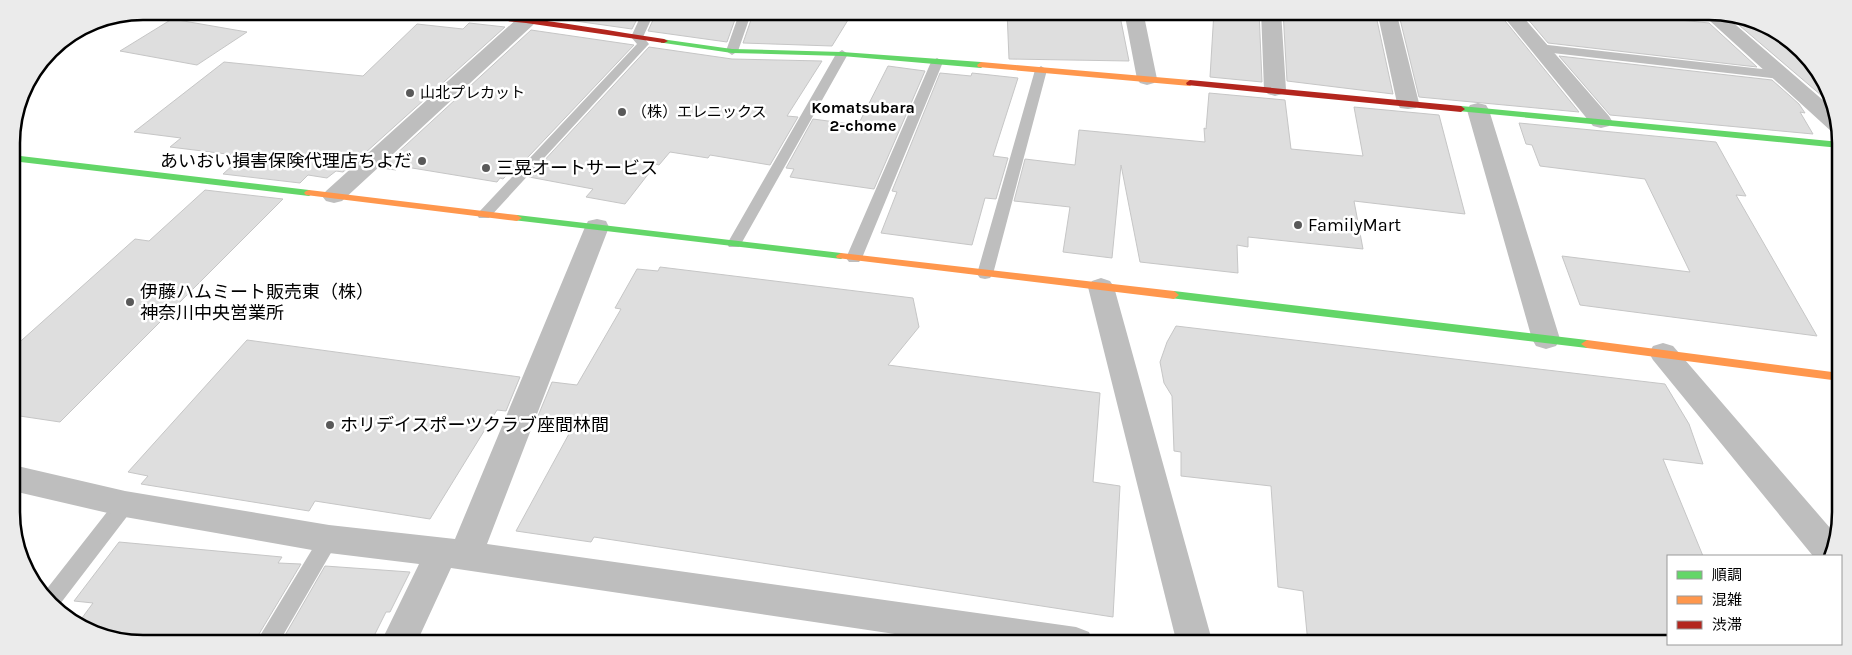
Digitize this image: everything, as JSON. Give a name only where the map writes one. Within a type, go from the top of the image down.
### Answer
[{"type":"street","points":[[516,20],[732,51],[842,54],[1041,70],[1275,90],[1832,144]]},
{"type":"street","points":[[1135,20],[1146,79]]},
{"type":"street","points":[[1271,20],[1275,90]]},
{"type":"street","points":[[1388,20],[1408,104]]},
{"type":"street","points":[[1516,20],[1601,122]]},
{"type":"street","points":[[1718,20],[1830,118]]},
{"type":"street","points":[[334,196],[526,21]]},
{"type":"street","points":[[1478,110],[1546,339]]},
{"type":"street","points":[[20,159],[985,274],[1663,352],[1832,375]]},
{"type":"street","points":[[404,635],[453,554],[597,228]]},
{"type":"street","points":[[1101,287],[1193,635]]},
{"type":"street","points":[[1663,352],[1826,548]]},
{"type":"street","points":[[20,480],[125,504],[328,539],[453,554],[1014,635]]},
{"type":"lane","points":[[484,215],[643,44],[637,37],[645,20]]},
{"type":"lane","points":[[732,51],[743,20]]},
{"type":"lane","points":[[1539,48],[1780,75]]},
{"type":"lane","points":[[734,244],[842,54]]},
{"type":"lane","points":[[854,258],[937,62]]},
{"type":"lane","points":[[985,274],[1041,70]]},
{"type":"lane","points":[[54,596],[125,504]]},
{"type":"lane","points":[[271,635],[328,539]]},
{"type":"building","points":[[170,20],[247,32],[197,65],[120,51]]},
{"type":"building","points":[[568,20],[636,20],[632,29]]},
{"type":"building","points":[[653,20],[735,20],[727,42],[648,31]]},
{"type":"building","points":[[751,20],[848,20],[832,46],[743,43]]},
{"type":"building","points":[[1007,20],[1121,20],[1129,61],[1009,59]]},
{"type":"building","points":[[1213,20],[1259,20],[1262,82],[1210,77]]},
{"type":"building","points":[[1284,20],[1377,20],[1393,94],[1287,81]]},
{"type":"building","points":[[1400,20],[1504,20],[1579,112],[1419,97]]},
{"type":"building","points":[[1529,20],[1680,20],[1709,23],[1757,67],[1548,43]]},
{"type":"building","points":[[469,23],[505,27],[355,162],[343,172],[336,171],[327,178],[308,175],[300,183],[223,174],[243,156],[170,147],[181,138],[134,132],[224,62],[363,76],[417,24],[463,29]]},
{"type":"building","points":[[1737,23],[1763,33],[1790,51],[1811,75],[1822,96]]},
{"type":"building","points":[[531,30],[634,45],[512,174],[508,174],[503,179],[500,178],[497,182],[400,166],[396,170],[381,168]]},
{"type":"building","points":[[649,47],[732,59],[822,61],[787,116],[798,117],[770,165],[710,155],[708,158],[670,152],[659,165],[656,164],[625,204],[586,197],[593,189],[529,177]]},
{"type":"building","points":[[1559,56],[1772,80],[1799,104],[1805,113],[1800,112],[1813,134],[1610,115]]},
{"type":"building","points":[[888,66],[925,71],[874,189],[790,177],[794,169],[786,168],[813,119],[858,125]]},
{"type":"building","points":[[940,73],[971,76],[972,73],[1018,78],[993,156],[1008,158],[996,199],[985,198],[972,245],[881,233],[897,192],[892,191]]},
{"type":"building","points":[[1209,93],[1285,100],[1291,149],[1363,156],[1354,107],[1439,115],[1465,214],[1354,201],[1363,249],[1248,237],[1248,247],[1237,245],[1238,273],[1140,262],[1121,165],[1112,258],[1063,252],[1070,207],[1014,201],[1025,159],[1075,165],[1079,130],[1205,142],[1204,128],[1206,129]]},
{"type":"building","points":[[1519,123],[1716,142],[1746,196],[1736,195],[1817,336],[1580,305],[1562,256],[1690,272],[1645,179],[1540,166],[1532,145],[1526,144]]},
{"type":"building","name":"伊藤ハムミート販売東（株） 神奈川中央営業所","points":[[205,190],[283,199],[60,422],[20,416],[20,342],[135,239],[149,241]]},
{"type":"building","points":[[660,267],[913,298],[919,327],[888,365],[1100,393],[1093,482],[1120,486],[1113,617],[594,537],[591,542],[516,531],[576,421],[538,416],[552,382],[577,385],[621,309],[615,308],[637,269],[658,271]]},
{"type":"building","points":[[1176,326],[1665,384],[1689,424],[1703,464],[1663,459],[1703,555],[1667,555],[1667,635],[1307,635],[1303,591],[1278,587],[1271,486],[1181,476],[1181,452],[1174,451],[1172,396],[1164,383],[1160,362],[1167,342]]},
{"type":"building","name":"ホリデイスポーツクラブ座間林間","points":[[247,340],[520,377],[506,411],[497,410],[430,519],[315,501],[309,511],[141,484],[148,476],[128,472]]},
{"type":"building","points":[[119,542],[282,557],[278,563],[301,564],[258,635],[143,635],[119,633],[82,618],[93,603],[74,601]]},
{"type":"building","points":[[325,566],[410,572],[390,612],[386,612],[374,635],[285,635]]},
{"type":"traffic: fast","points":[[664,41],[732,51],[842,54],[981,65]]},
{"type":"traffic: fast","points":[[1461,109],[1832,144]]},
{"type":"traffic: fast","points":[[20,159],[309,193]]},
{"type":"traffic: fast","points":[[517,218],[841,256]]},
{"type":"traffic: fast","points":[[1174,295],[1587,344]]},
{"type":"traffic: slow","points":[[981,65],[1190,83]]},
{"type":"traffic: slow","points":[[309,193],[517,218]]},
{"type":"traffic: slow","points":[[841,256],[1174,295]]},
{"type":"traffic: slow","points":[[1587,344],[1832,376]]},
{"type":"traffic: jam","points":[[516,20],[664,41]]},
{"type":"traffic: jam","points":[[1190,83],[1461,109]]},
{"type":"place","name":"山北プレカット","points":[[410,93]]},
{"type":"place","name":"（株）エレニックス","points":[[622,112]]},
{"type":"place","name":"あいおい損害保険代理店ちよだ","points":[[422,161]]},
{"type":"place","name":"三晃オートサービス","points":[[486,168]]},
{"type":"place","name":"FamilyMart","points":[[1298,225]]},
{"type":"place","name":"伊藤ハムミート販売東（株） 神奈川中央営業所","points":[[130,302]]},
{"type":"place","name":"ホリデイスポーツクラブ座間林間","points":[[330,425]]},
{"type":"district","name":"Komatsubara 2-chome","points":[[863,116]]}]
